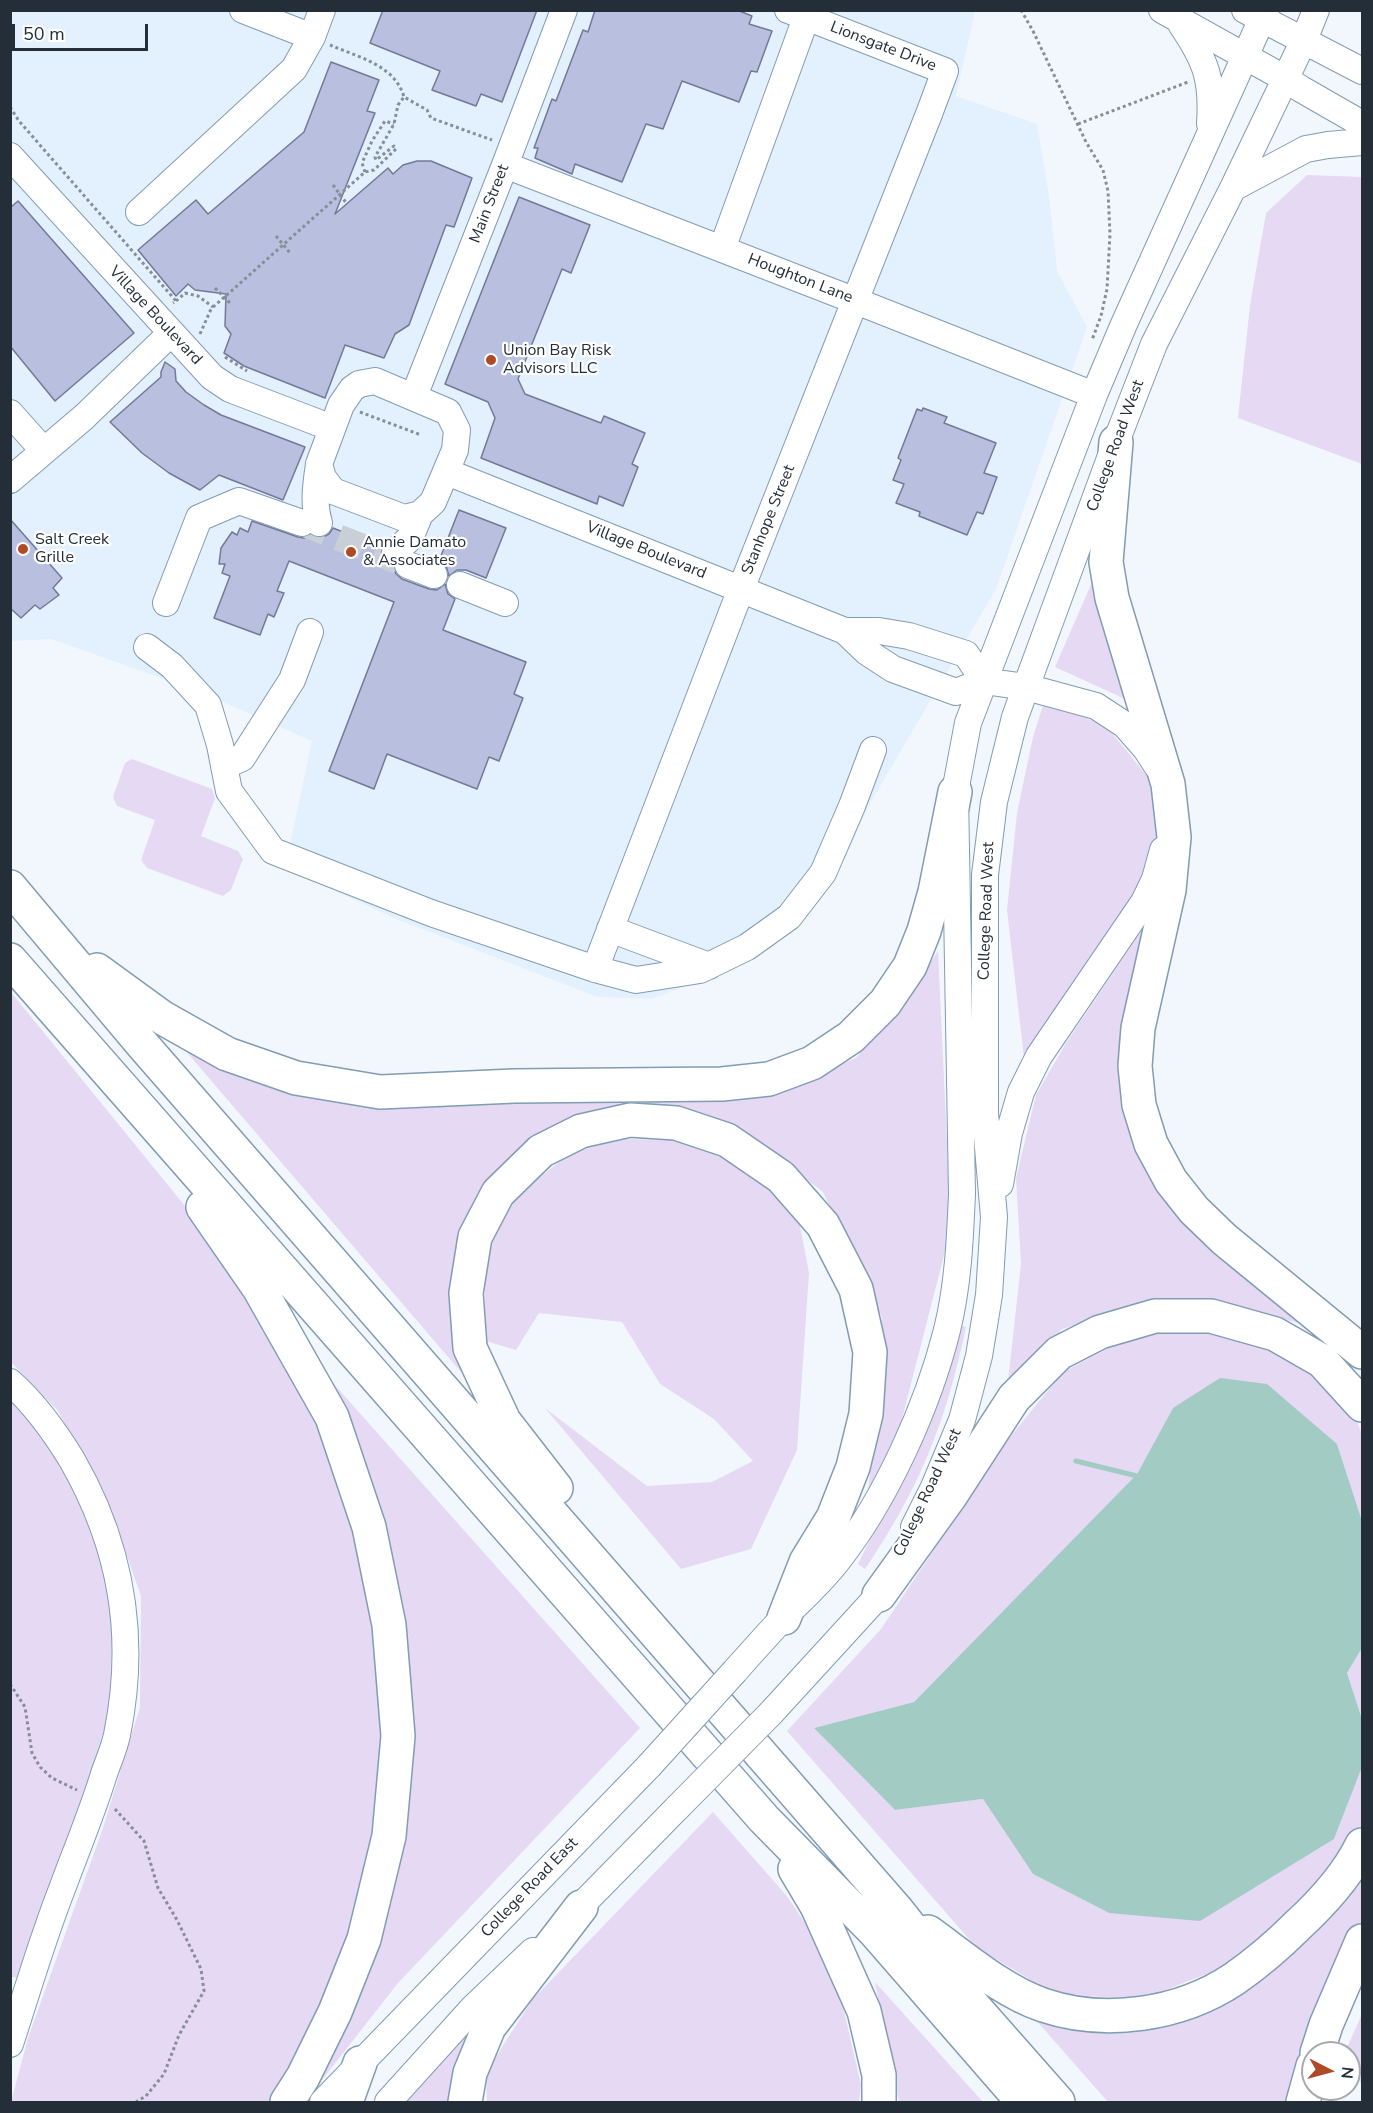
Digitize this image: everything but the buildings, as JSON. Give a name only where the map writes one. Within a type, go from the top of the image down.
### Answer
[{"type":"highway","points":[[1116,442],[1106,562],[1110,589],[1168,784],[1174,837],[1168,890],[1138,1028],[1135,1066],[1139,1105],[1151,1144],[1171,1181],[1194,1210],[1224,1239],[1362,1352]]},
{"type":"highway","points":[[56,940],[163,1018],[227,1054],[296,1078],[380,1092],[514,1086],[722,1084],[769,1079],[812,1063],[851,1036],[885,1003],[910,966],[924,931],[932,902],[956,792]]},
{"type":"highway","points":[[10,887],[142,1044],[896,1909],[968,2000],[1058,2103]]},
{"type":"highway","points":[[10,960],[764,1819],[875,1932],[1023,2103]]},
{"type":"highway","points":[[118,1084],[259,1288],[332,1417],[369,1527],[389,1625],[398,1736],[389,1836],[364,1939],[335,2012],[287,2103]]},
{"type":"highway","points":[[614,1586],[554,1485],[504,1421],[470,1348],[466,1293],[475,1237],[498,1192],[541,1151],[581,1131],[630,1120],[676,1123],[727,1140],[782,1177],[823,1225],[856,1289],[868,1341],[870,1352],[866,1414],[853,1467],[833,1518],[806,1562],[784,1618]]},
{"type":"highway","points":[[879,1595],[951,1495],[1014,1398],[1059,1353],[1100,1332],[1155,1316],[1211,1316],[1275,1334],[1323,1361],[1362,1405]]},
{"type":"highway","points":[[764,1819],[817,1906],[864,2011],[879,2075],[879,2103]]},
{"type":"highway","points":[[896,1909],[1010,1990],[1042,2005],[1089,2016],[1134,2015],[1191,2001],[1233,1980],[1276,1947],[1319,1906],[1362,1845]]},
{"type":"highway","points":[[465,2103],[470,2073],[489,2027],[581,1906]]},
{"type":"highway","points":[[1321,2041],[1362,1941]]},
{"type":"highway","points":[[346,2103],[360,2063]]},
{"type":"street","points":[[243,10],[317,40]]},
{"type":"street","points":[[139,212],[294,69],[317,40],[322,10]]},
{"type":"street","name":"Main Street","points":[[414,396],[564,10]]},
{"type":"street","name":"College Road West","points":[[581,1906],[771,1713],[879,1595],[934,1487],[962,1420],[979,1356],[989,1295],[994,1217],[985,1113],[985,875],[994,802],[1015,717],[1154,344],[1233,188],[1304,40],[1316,10]]},
{"type":"street","points":[[1258,13],[1362,70]]},
{"type":"street","name":"College Road West","points":[[735,1671],[837,1561],[871,1510],[920,1413],[947,1330],[958,1262],[962,1194],[956,792],[968,723],[1094,395],[1245,56],[1258,13]]},
{"type":"street","points":[[722,249],[797,14]]},
{"type":"street","name":"Lionsgate Drive","points":[[797,14],[945,71]]},
{"type":"street","points":[[1170,15],[1362,124]]},
{"type":"street","points":[[1170,15],[1200,51],[1208,75],[1212,100],[1210,132]]},
{"type":"street","name":"Stanhope Street","points":[[595,969],[741,589],[945,71]]},
{"type":"street","points":[[1233,188],[1306,149],[1362,142]]},
{"type":"street","name":"Village Boulevard","points":[[10,156],[170,334],[212,377],[230,389],[337,416]]},
{"type":"street","name":"Houghton Lane","points":[[508,156],[722,249],[1094,395]]},
{"type":"street","points":[[10,480],[84,417],[170,334]]},
{"type":"street","points":[[166,603],[199,518],[239,501],[303,521],[315,510],[318,464],[337,416],[352,389],[359,384],[375,381],[448,412],[457,430],[455,450],[447,472],[433,502],[420,514],[410,538],[413,565]]},
{"type":"street","points":[[10,413],[44,451]]},
{"type":"street","points":[[318,464],[323,478],[333,491],[404,518],[420,514]]},
{"type":"street","name":"Village Boulevard","points":[[447,472],[845,631],[867,652],[893,669],[934,685],[956,692],[984,681],[1026,687],[1096,706],[1125,725],[1146,749],[1168,784]]},
{"type":"street","points":[[460,585],[505,603]]},
{"type":"street","name":"Village Boulevard","points":[[845,631],[879,631],[909,636],[966,654],[984,681]]},
{"type":"street","points":[[224,766],[242,758],[292,680],[310,632]]},
{"type":"street","points":[[147,647],[172,666],[208,705],[220,745],[229,791],[273,851],[431,913],[595,969],[636,980],[700,970],[747,947],[789,917],[824,873],[873,750]]},
{"type":"street","points":[[994,1217],[1009,1133],[1021,1092],[1039,1056],[1144,902],[1155,879],[1162,858],[1166,833],[1168,784]]},
{"type":"street","points":[[610,929],[709,966]]},
{"type":"street","points":[[10,1382],[22,1392],[58,1437],[87,1487],[105,1529],[118,1576],[124,1624],[125,1676],[116,1737],[96,1799],[45,1933],[10,2044]]},
{"type":"street","name":"College Road East","points":[[323,2103],[649,1766],[735,1671]]},
{"type":"street","points":[[388,2103],[473,2008],[581,1906]]},
{"type":"path","points":[[1021,10],[1103,170],[1108,191],[1110,234],[1107,289],[1091,345]]},
{"type":"path","points":[[317,40],[379,66],[395,78],[404,97],[427,110],[431,118],[508,156]]},
{"type":"path","points":[[1078,124],[1189,81]]},
{"type":"path","points":[[198,338],[213,307],[365,172],[374,170],[396,149],[394,146],[376,160],[375,158],[394,124],[398,105],[404,97]]},
{"type":"path","points":[[10,107],[19,121],[176,300]]},
{"type":"path","points":[[365,172],[362,164],[372,141],[385,121],[394,124]]},
{"type":"path","points":[[333,185],[347,204]]},
{"type":"path","points":[[276,236],[290,253]]},
{"type":"path","points":[[215,288],[232,305]]},
{"type":"path","points":[[169,307],[185,293],[198,296],[213,307]]},
{"type":"path","points":[[221,354],[249,372]]},
{"type":"path","points":[[337,416],[421,435]]},
{"type":"path","points":[[10,1684],[25,1707],[32,1753],[40,1767],[52,1778],[117,1810],[144,1841],[158,1888],[201,1969],[204,1991],[179,2035],[164,2074],[146,2096],[136,2103]]},
{"type":"shaded area","points":[[10,11],[975,11],[956,96],[1037,124],[1049,196],[1057,271],[1087,327],[996,589],[869,805],[846,857],[811,904],[770,949],[711,977],[651,999],[597,997],[394,918],[285,868],[312,741],[198,691],[51,639],[11,641]]},
{"type":"shaded area","points":[[1307,175],[1362,177],[1362,464],[1238,418],[1250,305],[1266,213]]},
{"type":"shaded area","points":[[1100,564],[1134,703],[1055,667]]},
{"type":"shaded area","points":[[1045,699],[1107,727],[1152,782],[1157,846],[1136,901],[1024,1058],[1007,910],[1017,813],[1033,737]]},
{"type":"shaded area","points":[[132,759],[212,789],[215,798],[201,836],[238,851],[243,859],[231,890],[223,896],[147,868],[141,860],[155,820],[117,806],[113,797],[125,763]]},
{"type":"shaded area","points":[[1155,911],[1140,1151],[1311,1326],[1260,1313],[1164,1299],[1062,1329],[1007,1390],[1021,1264],[1016,1178],[1036,1095],[1066,1043]]},
{"type":"shaded area","points":[[938,951],[951,1228],[897,1438],[868,1496],[882,1317],[823,1192],[753,1138],[568,1123],[459,1262],[461,1372],[172,1035],[281,1086],[770,1094],[856,1058],[912,991]]},
{"type":"shaded area","points":[[10,991],[211,1238],[294,1368],[326,1439],[367,1565],[385,1735],[368,1893],[293,2067],[274,2102],[11,2102],[28,2038],[103,1828],[140,1707],[141,1596],[110,1508],[58,1411],[11,1362]]},
{"type":"shaded area","points":[[590,1138],[706,1141],[797,1210],[809,1273],[797,1450],[751,1549],[681,1569],[545,1408],[647,1486],[712,1482],[753,1461],[714,1419],[660,1384],[622,1322],[539,1313],[516,1350],[486,1341],[484,1265],[507,1203]]},
{"type":"shaded area","points":[[959,1325],[966,1327],[950,1394],[929,1453],[901,1510],[865,1569],[858,1564],[880,1520]]},
{"type":"shaded area","points":[[1181,1325],[1258,1335],[1344,1391],[1362,1434],[1362,1521],[1337,1444],[1173,1408],[1137,1474],[914,1702],[814,1728],[895,1810],[983,1799],[1033,1874],[1109,1913],[1334,1839],[1362,1767],[1362,1828],[1352,1854],[1235,1963],[1137,2001],[1051,1992],[976,1947],[787,1731],[881,1629],[1006,1442],[1063,1372],[1128,1338]]},
{"type":"shaded area","points":[[1220,1378],[1267,1384],[1337,1444],[1362,1521],[1362,1648],[1347,1673],[1362,1719],[1362,1767],[1334,1839],[1200,1921],[1109,1913],[1033,1874],[983,1799],[895,1810],[814,1728],[914,1702],[1137,1474],[1173,1408]]},
{"type":"shaded area","points":[[333,1383],[640,1728],[398,1983],[322,2080],[315,2076],[410,1758],[381,1529]]},
{"type":"shaded area","points":[[10,1395],[29,1411],[88,1508],[113,1613],[110,1711],[74,1827],[21,1978],[10,1975]]},
{"type":"shaded area","points":[[1362,1648],[1362,1719],[1347,1673]]},
{"type":"shaded area","points":[[713,1812],[786,1895],[812,1933],[838,1985],[861,2085],[859,2102],[487,2102],[486,2072],[533,1999]]},
{"type":"shaded area","points":[[1362,1872],[1362,1924],[1313,2041],[1301,2041],[1301,2073],[1296,2102],[1108,2102],[1020,2002],[1157,2022]]},
{"type":"shaded area","points":[[875,1982],[983,2102],[899,2102]]},
{"type":"shaded area","points":[[1362,2014],[1362,2086],[1361,2041],[1350,2041]]},
{"type":"shaded area","points":[[468,2033],[470,2035],[451,2102],[407,2102]]},
{"type":"waterway","points":[[1076,1461],[1141,1477]]},
{"type":"tunnel","points":[[302,523],[408,565]]},
{"type":"place","name":"Union Bay Risk Advisors LLC","points":[[491,360]]},
{"type":"place","name":"Salt Creek Grille","points":[[23,549]]},
{"type":"place","name":"Annie Damato & Associates","points":[[351,552]]}]
